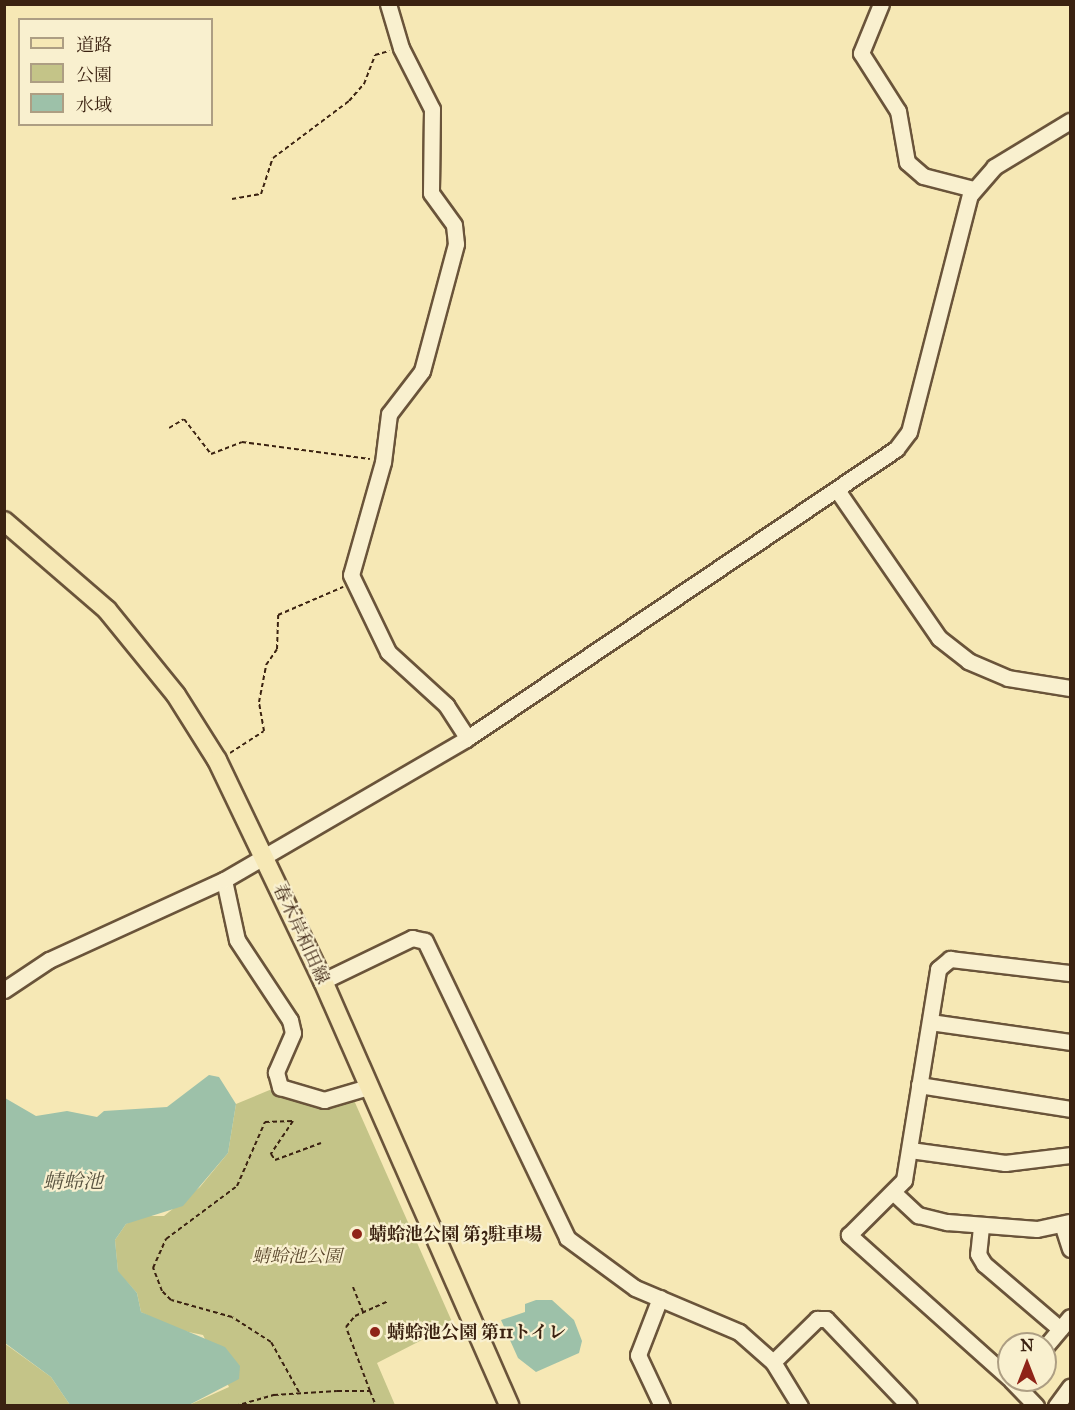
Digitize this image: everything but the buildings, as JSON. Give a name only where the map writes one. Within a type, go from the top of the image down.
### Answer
[{"type":"main road","name":"春木岸和田線","points":[[4,521],[107,610],[176,694],[217,760],[323,981],[510,1406]]},
{"type":"street","points":[[388,4],[401,48],[432,109],[431,194],[457,233],[422,371],[389,414],[383,462],[351,566],[353,582],[388,652],[446,705],[465,734]]},
{"type":"street","points":[[881,4],[861,53],[898,111],[907,162],[923,176],[973,189]]},
{"type":"street","points":[[4,990],[49,960],[224,880],[466,739],[896,449],[909,432],[921,368],[940,320],[973,189],[994,167],[1071,121]]},
{"type":"street","points":[[837,490],[939,638],[968,661],[1008,678],[1071,688]]},
{"type":"street","points":[[224,880],[237,940],[290,1020],[293,1033],[276,1072],[280,1087],[324,1100],[368,1087]]},
{"type":"street","points":[[323,981],[412,938],[425,941],[556,1224],[600,1267],[660,1298],[723,1321],[773,1362],[800,1406]]},
{"type":"street","points":[[997,1366],[895,1274],[853,1244],[849,1235],[894,1193],[904,1180],[938,969],[950,959],[1070,972]]},
{"type":"street","points":[[930,1022],[1071,1042]]},
{"type":"street","points":[[919,1085],[1071,1109]]},
{"type":"street","points":[[910,1150],[1005,1163],[1071,1155]]},
{"type":"street","points":[[894,1193],[918,1215],[981,1227],[1038,1229],[1066,1223],[1071,1249]]},
{"type":"street","points":[[981,1227],[978,1254],[984,1264],[1060,1329]]},
{"type":"street","points":[[660,1298],[638,1355],[662,1406]]},
{"type":"street","points":[[1057,1333],[1071,1317]]},
{"type":"street","points":[[773,1362],[817,1319],[826,1319],[909,1406]]},
{"type":"street","points":[[1056,1406],[1071,1387]]},
{"type":"street","points":[[1024,1392],[1036,1406]]},
{"type":"path","points":[[232,199],[261,194],[273,158],[349,101],[364,84],[375,55],[401,48]]},
{"type":"path","points":[[169,428],[184,419],[211,454],[232,444],[269,443],[383,462]]},
{"type":"path","points":[[217,760],[264,731],[259,702],[266,665],[277,649],[278,615],[353,582]]},
{"type":"path","points":[[299,1392],[271,1342],[232,1317],[171,1300],[162,1291],[153,1268],[166,1239],[237,1186],[265,1122],[293,1121],[271,1154],[275,1161],[321,1143]]},
{"type":"path","points":[[353,1287],[363,1312]]},
{"type":"path","points":[[376,1406],[346,1331],[348,1322],[363,1312],[389,1301]]},
{"type":"path","points":[[235,1406],[299,1392],[370,1391]]},
{"type":"green space","name":"蜻蛉池公園","points":[[272,1089],[313,1105],[353,1098],[453,1324],[377,1363],[395,1405],[189,1405],[229,1387],[203,1335],[174,1329],[141,1312],[137,1293],[118,1272],[115,1240],[126,1224],[141,1216],[164,1216],[200,1187],[228,1153],[236,1104]]},
{"type":"green space","points":[[4,1343],[51,1377],[70,1405],[5,1405]]},
{"type":"water","name":"蜻蛉池","points":[[209,1075],[219,1077],[236,1104],[228,1153],[183,1206],[126,1224],[115,1240],[118,1271],[137,1293],[141,1312],[225,1347],[240,1366],[239,1379],[189,1405],[70,1405],[51,1377],[5,1343],[5,1098],[36,1116],[67,1111],[97,1117],[104,1111],[167,1107]]},
{"type":"water","points":[[536,1300],[552,1300],[574,1320],[582,1341],[579,1353],[536,1372],[518,1358],[501,1320],[525,1312],[525,1304]]},
{"type":"place","name":"蜻蛉池公園 第3駐車場","points":[[357,1234]]},
{"type":"place","name":"蜻蛉池公園 第11トイレ","points":[[375,1332]]}]
